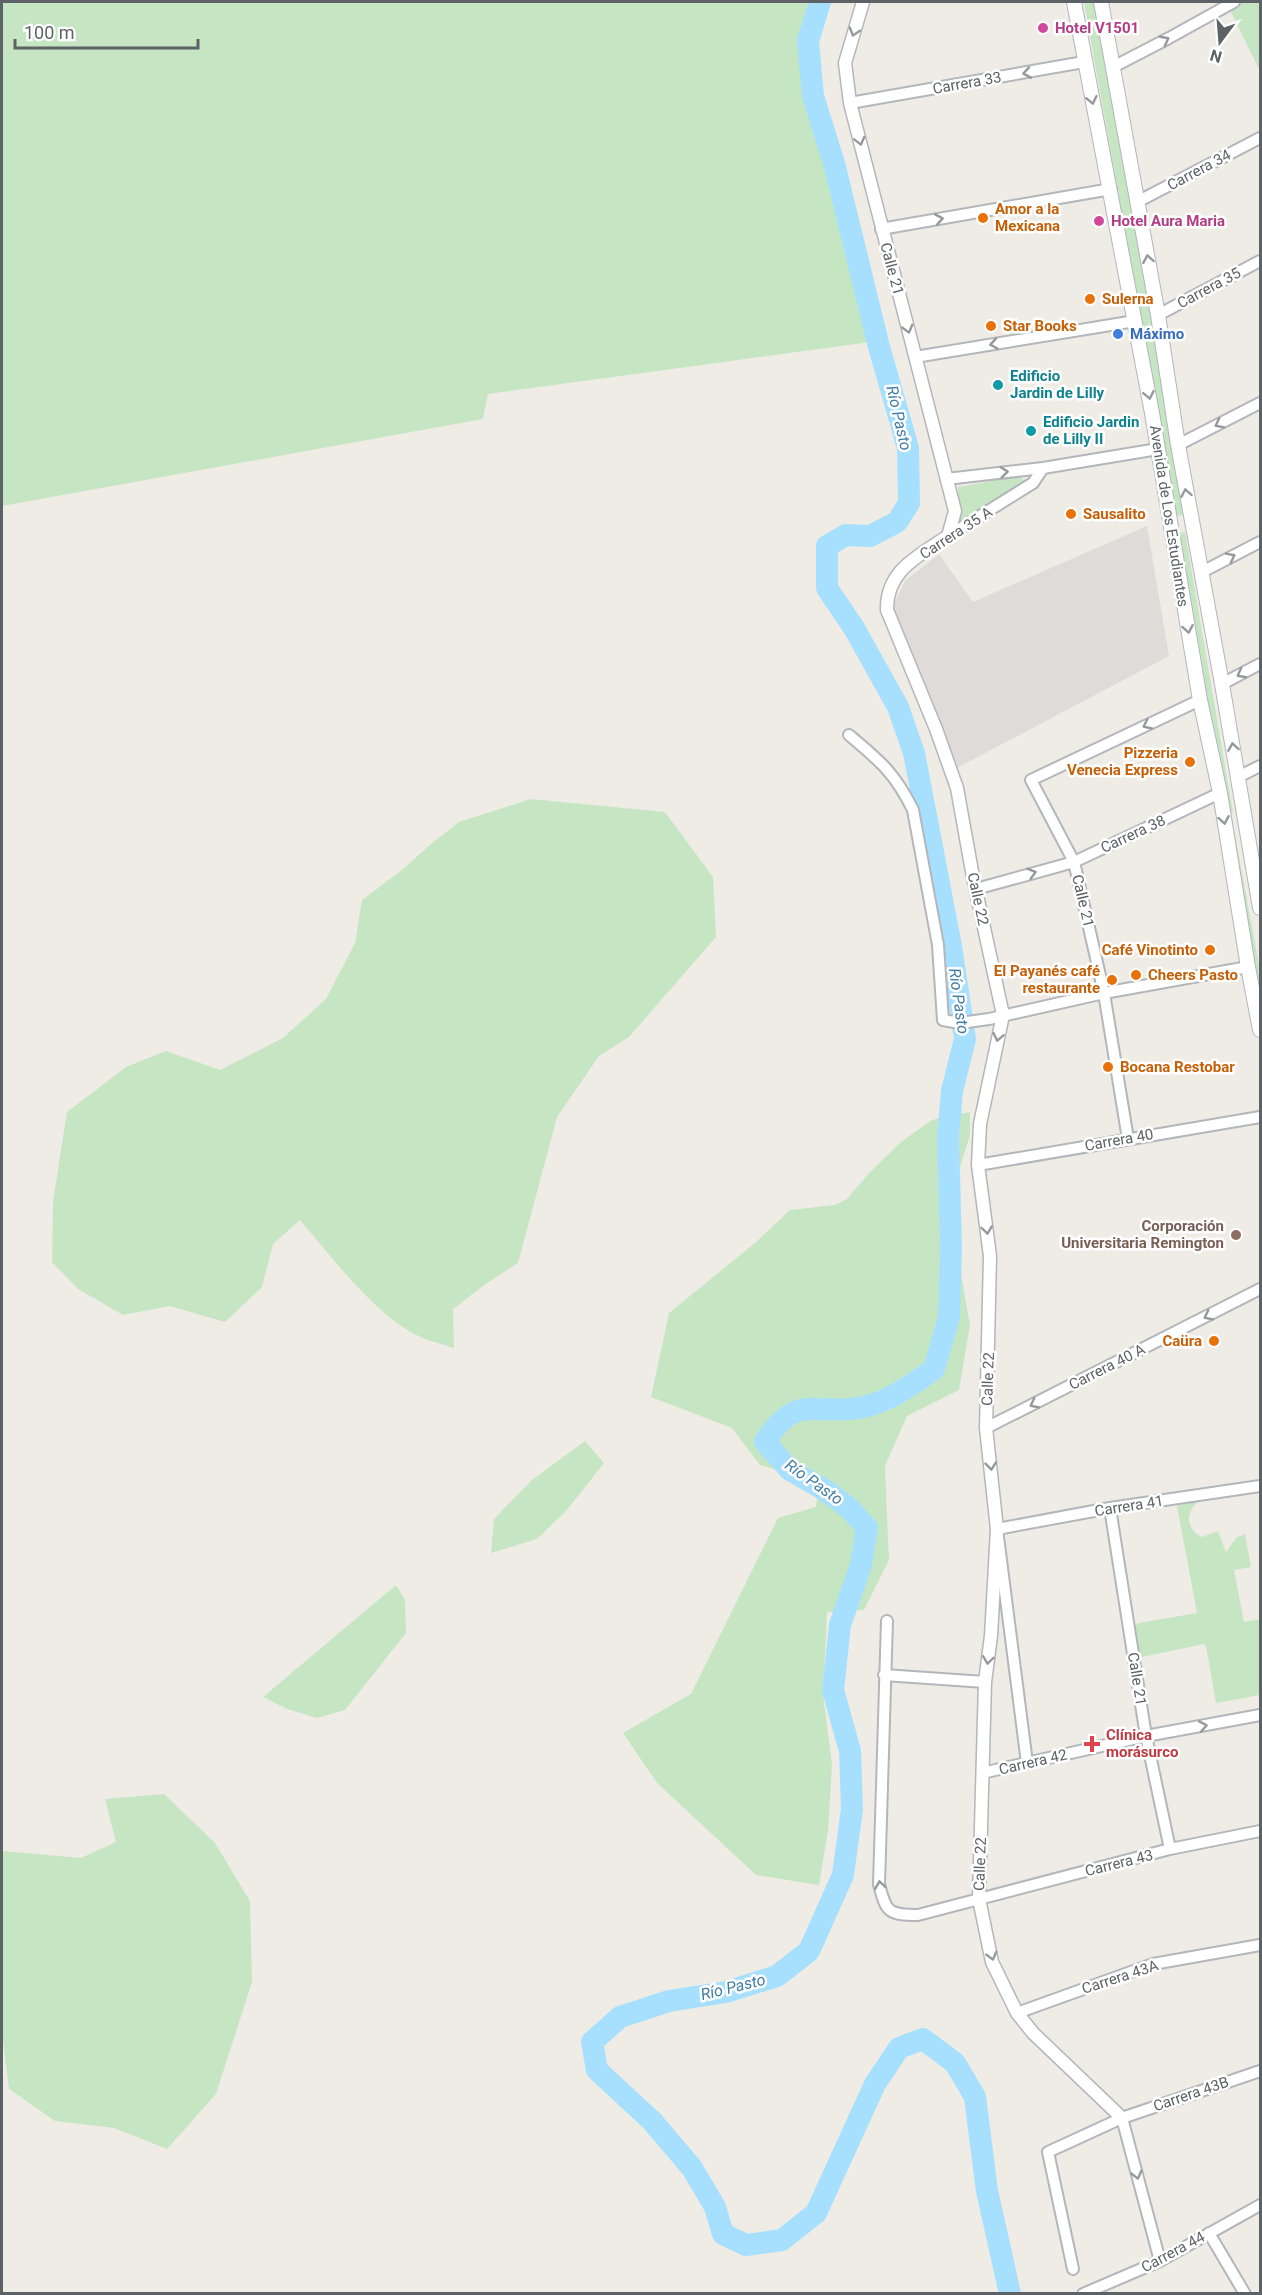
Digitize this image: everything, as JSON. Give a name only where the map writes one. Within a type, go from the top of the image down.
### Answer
[{"type":"main road","name":"Avenida de Los Estudiantes","points":[[1074,2],[1144,367],[1200,700],[1220,793],[1260,1030]]},
{"type":"main road","name":"Avenida de Los Estudiantes","points":[[1101,2],[1158,315],[1178,445],[1260,908]]},
{"type":"main road","points":[[1144,367],[1157,368],[1165,363]]},
{"type":"main road","points":[[1171,529],[1177,521],[1183,520],[1188,523],[1194,533]]},
{"type":"main road","points":[[1228,843],[1232,848],[1241,849],[1248,842],[1249,837]]},
{"type":"street","name":"Calle 21","points":[[863,2],[845,63],[850,103],[955,511],[948,536]]},
{"type":"street","points":[[1113,67],[1231,3]]},
{"type":"street","name":"Carrera 33","points":[[850,103],[1084,63]]},
{"type":"street","name":"Carrera 34","points":[[1137,202],[1260,138]]},
{"type":"street","points":[[882,229],[1111,189]]},
{"type":"street","name":"Carrera 35","points":[[1158,315],[1260,261]]},
{"type":"street","points":[[915,357],[1135,321]]},
{"type":"street","points":[[1178,445],[1260,403]]},
{"type":"street","points":[[946,479],[1043,468],[1158,449]]},
{"type":"street","name":"Carrera 35 A","points":[[887,610],[887,598],[896,576],[905,565],[1034,483],[1043,468]]},
{"type":"street","points":[[1202,572],[1258,543],[1260,555]]},
{"type":"street","name":"Calle 22","points":[[887,610],[936,729],[957,788],[974,883],[1003,1015],[980,1124],[978,1165],[990,1256],[986,1428],[998,1529],[991,1636],[985,1682],[979,1899],[992,1962],[1017,2013],[1033,2033],[1122,2118]]},
{"type":"street","points":[[1222,684],[1260,664]]},
{"type":"street","name":"Calle 21","points":[[1128,1138],[1104,993],[1074,862],[1030,780],[1200,700]]},
{"type":"street","points":[[849,735],[888,767],[913,810],[938,945],[943,1020],[960,1023],[989,1019],[1104,993],[1248,967]]},
{"type":"street","points":[[1238,777],[1260,766]]},
{"type":"street","name":"Carrera 38","points":[[974,883],[1074,862],[1220,793]]},
{"type":"street","name":"Carrera 40","points":[[978,1165],[1260,1117]]},
{"type":"street","name":"Carrera 40 A","points":[[986,1428],[1260,1289]]},
{"type":"street","name":"Carrera 41","points":[[998,1529],[1110,1508],[1260,1486]]},
{"type":"street","name":"Calle 21","points":[[1110,1508],[1146,1736],[1170,1850]]},
{"type":"street","points":[[998,1529],[1027,1763]]},
{"type":"street","name":"Carrera 43","points":[[887,1621],[879,1884],[885,1906],[892,1913],[918,1915],[1170,1850],[1260,1831]]},
{"type":"street","points":[[884,1675],[985,1682]]},
{"type":"street","name":"Carrera 42","points":[[982,1773],[1146,1736],[1260,1715]]},
{"type":"street","name":"Carrera 43A","points":[[1017,2013],[1153,1964],[1260,1945]]},
{"type":"street","name":"Carrera 43B","points":[[1073,2269],[1048,2152],[1122,2118],[1260,2071]]},
{"type":"street","points":[[1122,2118],[1160,2261]]},
{"type":"street","name":"Carrera 44","points":[[1083,2294],[1160,2261],[1260,2205]]},
{"type":"street","points":[[1209,2233],[1245,2294]]},
{"type":"shaded area","points":[[1147,526],[1169,656],[955,769],[891,610],[905,581],[939,554],[973,602]]},
{"type":"green space","points":[[2,2],[820,2],[808,41],[813,96],[834,163],[878,341],[488,394],[483,419],[2,506]]},
{"type":"green space","points":[[1084,2],[1096,2],[1188,515],[1176,516]]},
{"type":"green space","points":[[1243,2],[1260,2],[1260,71],[1230,10]]},
{"type":"green space","points":[[1021,476],[1024,481],[1023,486],[958,522],[958,487]]},
{"type":"green space","points":[[1185,532],[1233,812],[1220,816],[1173,533]]},
{"type":"green space","points":[[531,799],[665,812],[713,877],[716,937],[629,1037],[599,1056],[557,1117],[518,1263],[453,1309],[454,1348],[428,1340],[392,1319],[358,1288],[300,1220],[273,1244],[262,1287],[225,1322],[170,1306],[123,1315],[78,1289],[52,1262],[53,1202],[67,1112],[126,1067],[166,1051],[220,1070],[283,1038],[326,999],[355,943],[362,900],[459,822]]},
{"type":"green space","points":[[1232,819],[1260,970],[1260,1036],[1221,820]]},
{"type":"green space","points":[[970,1112],[970,1135],[953,1189],[960,1268],[970,1325],[959,1390],[907,1416],[885,1466],[889,1560],[864,1610],[827,1612],[823,1694],[832,1765],[828,1831],[819,1885],[756,1875],[657,1783],[623,1733],[691,1694],[778,1518],[816,1507],[819,1482],[760,1465],[732,1428],[651,1397],[669,1313],[755,1243],[790,1210],[835,1205],[847,1199],[870,1172],[901,1142],[932,1120]]},
{"type":"green space","points":[[585,1441],[604,1463],[567,1510],[537,1539],[491,1553],[494,1519],[532,1480]]},
{"type":"green space","points":[[1198,1501],[1191,1510],[1189,1520],[1196,1533],[1202,1537],[1218,1531],[1226,1552],[1237,1537],[1245,1534],[1251,1567],[1234,1570],[1244,1622],[1260,1619],[1260,1695],[1216,1703],[1204,1644],[1138,1658],[1131,1627],[1139,1623],[1197,1613],[1177,1506]]},
{"type":"green space","points":[[396,1585],[405,1600],[406,1633],[345,1710],[317,1718],[287,1709],[263,1697]]},
{"type":"green space","points":[[164,1794],[215,1843],[250,1901],[252,1982],[216,2094],[167,2149],[114,2128],[55,2121],[9,2089],[2,2032],[2,1851],[81,1858],[116,1842],[105,1799]]},
{"type":"waterway","name":"Río Pasto","points":[[820,2],[808,41],[813,96],[834,163],[879,347],[908,448],[909,503],[897,522],[870,536],[846,535],[827,546],[827,588],[854,628],[898,707],[914,753],[951,946],[965,1039],[952,1091],[948,1137],[951,1248],[949,1317],[934,1369],[917,1381],[899,1393],[869,1406],[806,1409],[796,1412],[786,1417],[765,1442],[790,1470],[823,1489],[849,1508],[867,1528],[861,1565],[840,1625],[833,1690],[850,1751],[852,1809],[843,1875],[809,1951],[777,1976],[726,1992],[669,2001],[620,2017],[592,2042],[597,2070],[652,2121],[692,2168],[715,2207],[723,2234],[746,2245],[782,2240],[816,2213],[875,2084],[899,2048],[923,2039],[955,2063],[975,2097],[987,2191],[1010,2294]]},
{"type":"place","name":"Hotel V1501","points":[[1043,28]]},
{"type":"place","name":"Amor a la Mexicana","points":[[983,218]]},
{"type":"place","name":"Hotel Aura Maria","points":[[1099,221]]},
{"type":"place","name":"Sulerna","points":[[1090,299]]},
{"type":"place","name":"Star Books","points":[[991,326]]},
{"type":"place","name":"Máximo","points":[[1118,334]]},
{"type":"place","name":"Edificio Jardin de Lilly","points":[[998,385]]},
{"type":"place","name":"Edificio Jardin de Lilly II","points":[[1031,431]]},
{"type":"place","name":"Sausalito","points":[[1071,514]]},
{"type":"place","name":"Pizzeria Venecia Express","points":[[1190,762]]},
{"type":"place","name":"Café Vinotinto","points":[[1210,950]]},
{"type":"place","name":"Cheers Pasto","points":[[1136,975]]},
{"type":"place","name":"El Payanés café restaurante","points":[[1112,980]]},
{"type":"place","name":"Bocana Restobar","points":[[1108,1067]]},
{"type":"place","name":"Corporación Universitaria Remington","points":[[1236,1235]]},
{"type":"place","name":"Caüra","points":[[1214,1341]]},
{"type":"place","name":"Clínica morásurco","points":[[1092,1744]]}]
